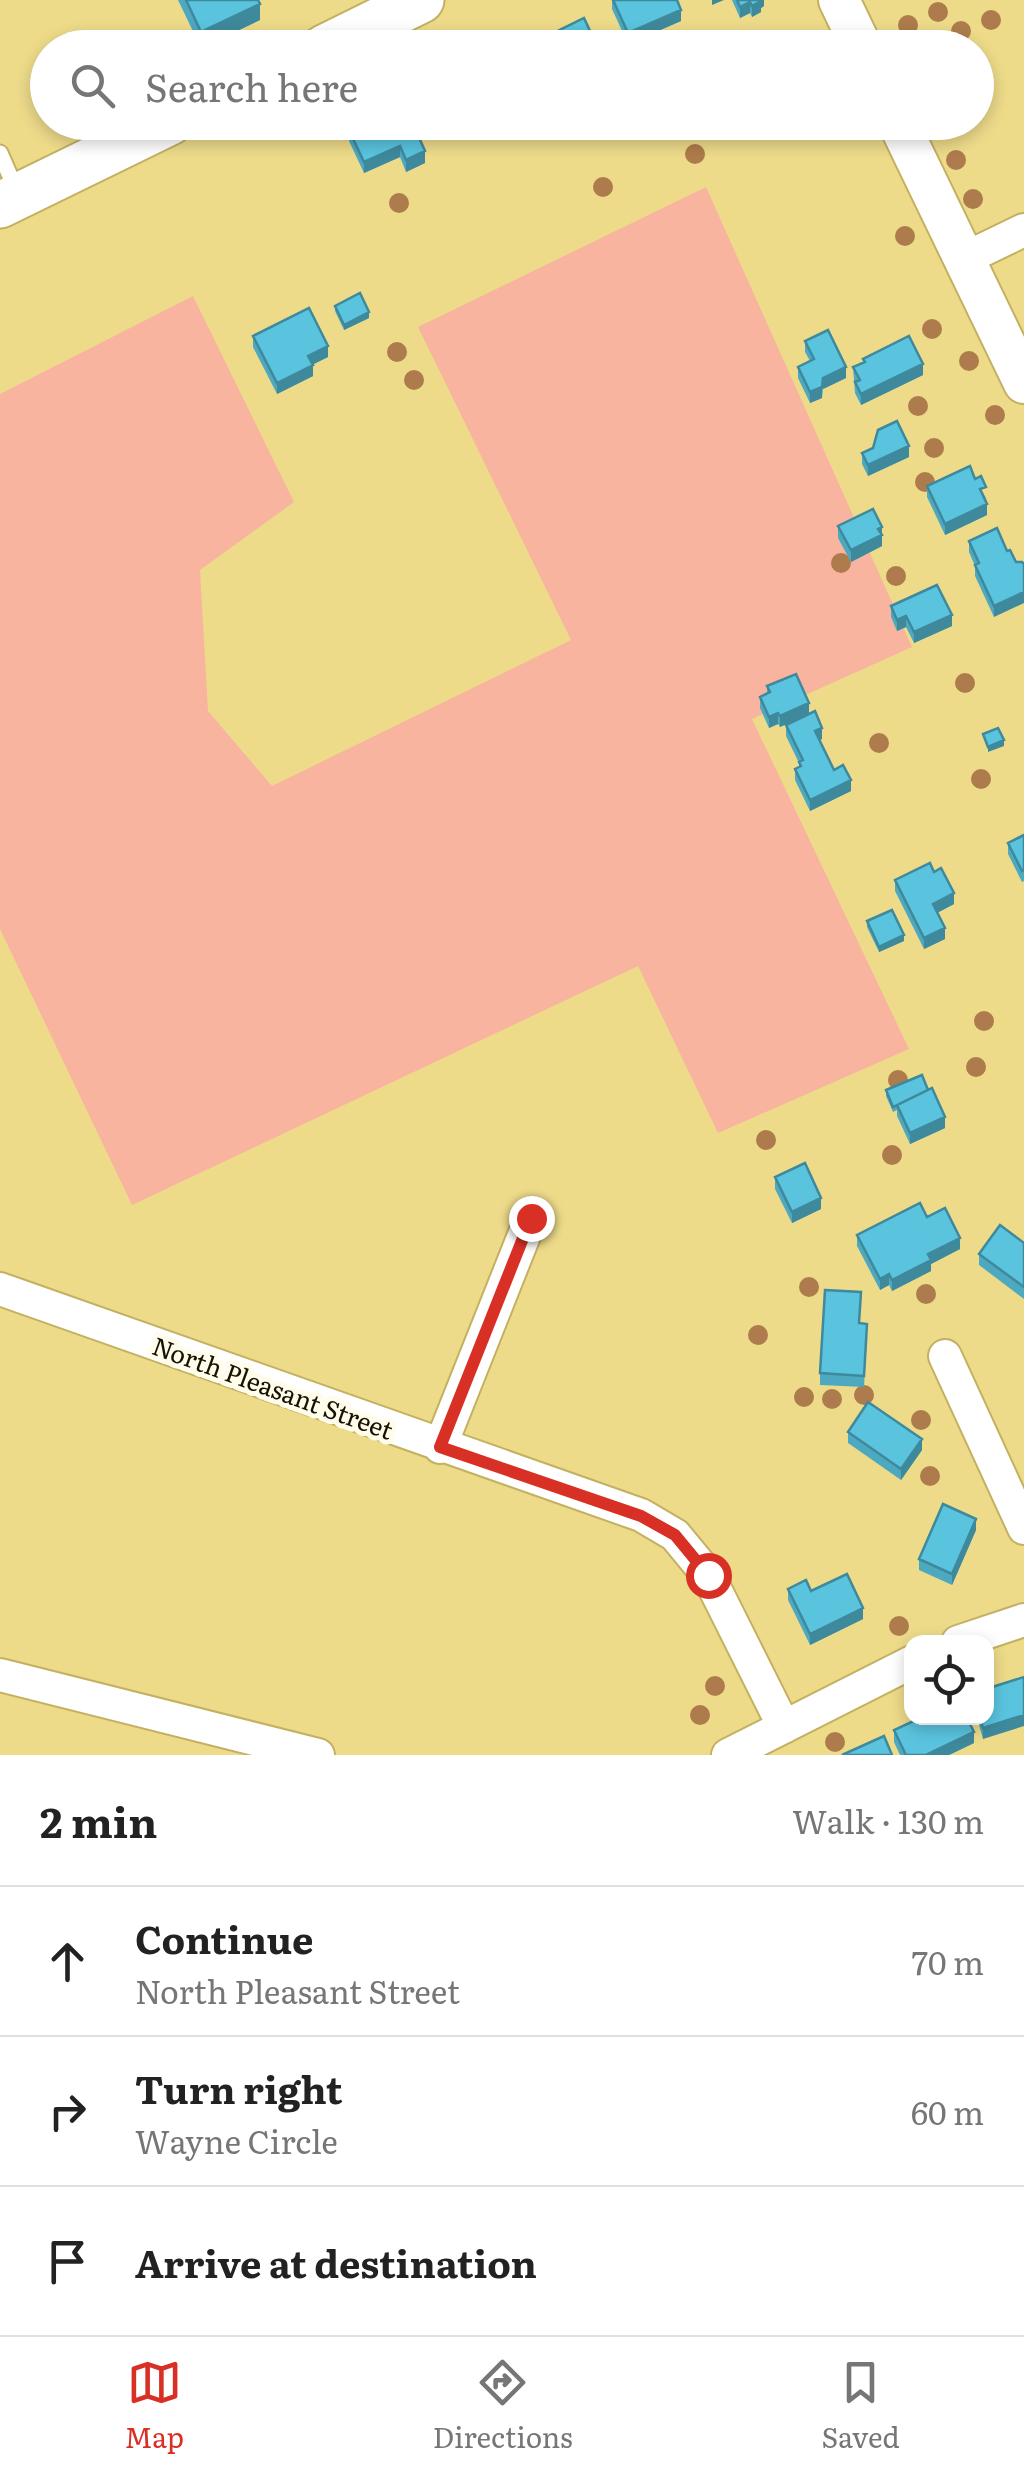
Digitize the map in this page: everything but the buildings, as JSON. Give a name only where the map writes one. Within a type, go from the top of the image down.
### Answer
[{"type":"main road","points":[[361,30],[422,0]]},
{"type":"main road","points":[[10,200],[133,140]]},
{"type":"street","points":[[840,0],[854,30]]},
{"type":"street","points":[[907,140],[1024,384]]},
{"type":"street","points":[[964,259],[1024,230]]},
{"type":"street","points":[[440,1447],[531,1218]]},
{"type":"street","name":"North Pleasant Street","points":[[0,1289],[641,1516],[675,1535],[708,1575],[784,1727]]},
{"type":"street","points":[[945,1356],[1024,1528]]},
{"type":"street","points":[[979,1635],[1024,1620]]},
{"type":"street","points":[[728,1755],[904,1666]]},
{"type":"street","points":[[0,1674],[318,1755]]},
{"type":"lane","points":[[0,152],[10,200]]},
{"type":"shaded area","points":[[706,187],[912,647],[752,719],[909,1049],[718,1133],[638,966],[132,1205],[0,929],[0,394],[193,296],[294,502],[200,570],[208,711],[272,786],[571,640],[418,327]]},
{"type":"route","points":[[531,1218],[440,1447],[641,1516],[675,1535],[708,1575]]}]
